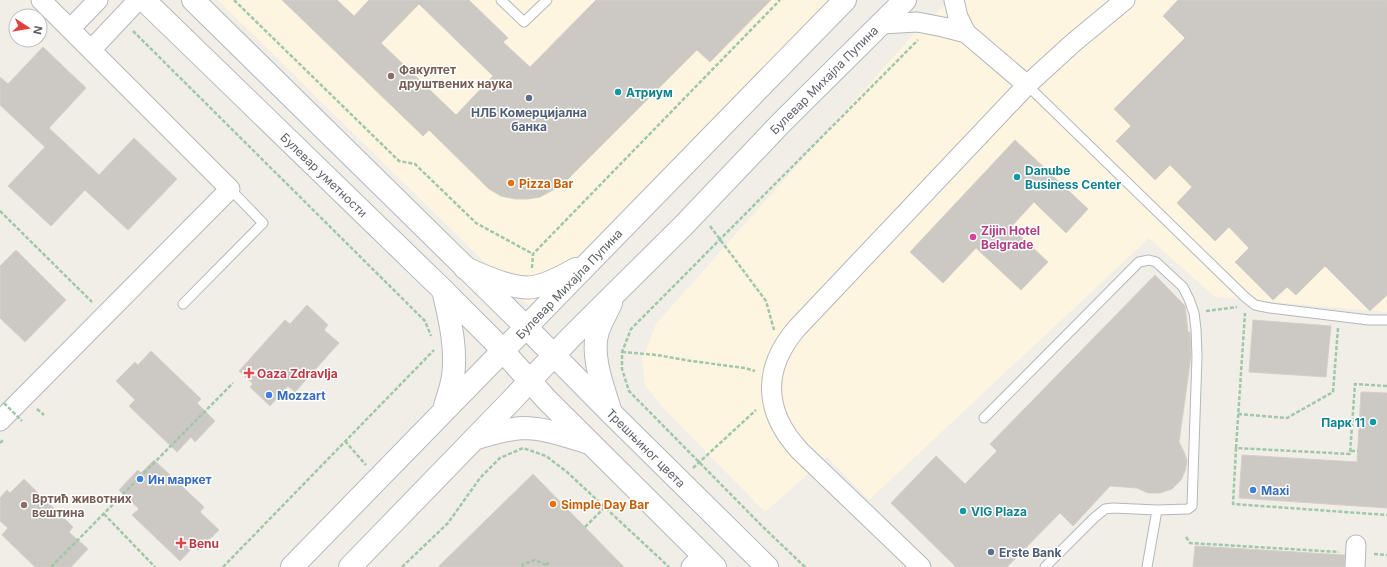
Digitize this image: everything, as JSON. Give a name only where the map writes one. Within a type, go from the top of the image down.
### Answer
[{"type":"main road","name":"Булевар уметности","points":[[144,0],[443,290],[503,351]]},
{"type":"main road","points":[[193,0],[526,327]]},
{"type":"main road","name":"Булевар Михајла Пупина","points":[[292,567],[845,0]]},
{"type":"main road","name":"Булевар Михајла Пупина","points":[[350,567],[617,290],[683,226],[781,123],[905,0]]},
{"type":"main road","points":[[465,268],[484,276],[514,285],[532,288],[543,285],[589,262]]},
{"type":"main road","points":[[443,290],[451,320],[454,354],[452,385],[443,412]]},
{"type":"main road","points":[[611,413],[598,371],[596,352],[598,333],[617,290]]},
{"type":"main road","name":"Трешњиног цвета","points":[[526,327],[767,567]]},
{"type":"main road","points":[[503,351],[703,563]]},
{"type":"main road","points":[[473,440],[496,432],[523,428],[551,432],[590,443]]},
{"type":"street","points":[[2,412],[105,315],[230,189],[41,0]]},
{"type":"street","points":[[70,29],[98,0]]},
{"type":"street","points":[[90,50],[138,0]]},
{"type":"street","name":"Булевар Михајла Пупина","points":[[954,0],[958,17],[966,33],[1027,85]]},
{"type":"street","points":[[921,567],[800,451],[784,432],[774,406],[772,377],[780,352],[787,340],[797,328],[1027,85],[1073,43],[1125,0]]},
{"type":"street","name":"Булевар Михајла Пупина","points":[[881,24],[917,22],[966,33]]},
{"type":"lane","points":[[501,0],[524,22],[547,0]]},
{"type":"lane","points":[[1027,85],[1246,302],[1270,308],[1370,320],[1387,320]]},
{"type":"lane","points":[[183,304],[263,223],[230,189]]},
{"type":"lane","points":[[984,418],[1139,262],[1148,260],[1156,262],[1183,287],[1189,298],[1194,313],[1196,329],[1197,356],[1193,504],[1188,510],[1105,509],[1045,567]]},
{"type":"lane","points":[[1147,567],[1156,510]]},
{"type":"path","points":[[234,0],[399,160],[416,164],[476,223],[533,254]]},
{"type":"path","points":[[532,288],[533,254],[780,0]]},
{"type":"path","points":[[120,18],[424,321],[431,336],[434,350],[223,567]]},
{"type":"path","points":[[805,567],[629,391],[622,369],[622,352],[631,329],[933,25]]},
{"type":"path","points":[[0,211],[105,315]]},
{"type":"path","points":[[720,239],[766,301],[780,352]]},
{"type":"path","points":[[1194,313],[1246,302],[1233,504],[1387,514]]},
{"type":"path","points":[[1238,414],[1287,418],[1333,392],[1340,316]]},
{"type":"path","points":[[622,352],[657,355],[745,368],[772,377]]},
{"type":"path","points":[[51,567],[233,383]]},
{"type":"path","points":[[1351,451],[1355,384],[1387,386]]},
{"type":"path","points":[[681,482],[699,462],[774,406]]},
{"type":"path","points":[[2,412],[22,421]]},
{"type":"path","points":[[345,441],[378,479]]},
{"type":"path","points":[[402,567],[448,523],[480,478],[500,458],[523,448],[546,456],[567,472],[669,567]]},
{"type":"path","points":[[1236,448],[1350,454],[1351,451],[1358,451]]},
{"type":"path","points":[[585,527],[605,507]]},
{"type":"path","points":[[104,514],[155,567]]},
{"type":"path","points":[[1186,537],[1190,543],[1356,555],[1387,555]]},
{"type":"path","points":[[522,567],[524,564],[535,560],[546,566],[550,561]]},
{"type":"shaded area","points":[[218,0],[828,0],[529,306]]},
{"type":"shaded area","points":[[950,0],[1387,0],[1387,312],[1215,297],[1149,238],[869,500],[827,457],[765,512],[663,408],[645,385],[642,361],[656,324],[912,36]]},
{"type":"building","points":[[282,0],[337,0],[354,16],[369,0],[469,0],[508,38],[503,42],[530,67],[596,0],[771,0],[710,62],[697,50],[562,185],[540,197],[515,199],[501,196],[489,189],[429,130],[423,136]],"holes":[[[419,4],[493,76],[456,115],[381,43]]]},
{"type":"building","points":[[1178,0],[1387,0],[1387,295],[1370,311],[1325,266],[1296,295],[1287,287],[1273,300],[1235,262],[1249,248],[1229,227],[1215,241],[1177,203],[1192,187],[1170,165],[1155,180],[1116,141],[1131,126],[1114,109],[1185,38],[1163,16]]},
{"type":"building","points":[[42,48],[44,48],[86,88],[49,128],[99,175],[134,138],[177,179],[128,230],[85,190],[51,226],[8,186],[45,147],[0,105],[0,77],[8,84]]},
{"type":"building","points":[[1015,140],[1088,209],[1066,233],[1034,202],[1011,227],[1048,262],[1021,290],[976,248],[943,283],[910,252]]},
{"type":"building","points":[[16,250],[66,300],[25,342],[0,318],[0,266]]},
{"type":"building","points":[[1155,275],[1185,306],[1188,332],[1190,332],[1191,356],[1179,442],[1187,461],[1181,480],[1172,489],[1160,493],[1148,493],[1137,488],[1110,486],[1073,526],[1060,513],[1007,567],[956,567],[891,503],[936,456],[965,484],[997,451],[990,444]]},
{"type":"building","points":[[307,305],[328,325],[324,330],[339,343],[295,392],[288,386],[270,406],[250,387],[253,384],[239,371],[285,320],[290,324]]},
{"type":"building","points":[[1253,320],[1331,326],[1326,377],[1249,372]]},
{"type":"building","points":[[151,351],[201,399],[197,403],[215,421],[195,442],[191,437],[177,452],[129,406],[135,400],[116,381],[135,362],[138,365]]},
{"type":"building","name":"Парк 11","points":[[1361,392],[1387,393],[1387,508],[1239,498],[1242,455],[1357,462]]},
{"type":"building","points":[[154,460],[204,507],[200,512],[219,530],[198,550],[194,546],[180,561],[132,515],[139,509],[119,490],[138,470],[141,473]]},
{"type":"building","points":[[533,474],[624,567],[438,567]]},
{"type":"building","points":[[24,479],[73,527],[69,532],[88,549],[71,567],[35,567],[2,535],[8,528],[0,521],[0,498],[7,490],[10,493]]},
{"type":"building","points":[[1195,546],[1345,555],[1344,567],[1193,567]]},
{"type":"place","name":"Факултет друштвених наука","points":[[391,76]]},
{"type":"place","name":"Атриум","points":[[618,92]]},
{"type":"place","name":"НЛБ Комерцијална банка","points":[[529,98]]},
{"type":"place","name":"Danube Business Center","points":[[1017,177]]},
{"type":"place","name":"Pizza Bar","points":[[511,183]]},
{"type":"place","name":"Zijin Hotel Belgrade","points":[[973,237]]},
{"type":"place","name":"Oaza Zdravlja","points":[[249,373]]},
{"type":"place","name":"Mozzart","points":[[269,395]]},
{"type":"place","name":"Парк 11","points":[[1373,422]]},
{"type":"place","name":"Ин маркет","points":[[140,479]]},
{"type":"place","name":"Maxi","points":[[1253,490]]},
{"type":"place","name":"Simple Day Bar","points":[[553,504]]},
{"type":"place","name":"Вртић животних вештина","points":[[24,505]]},
{"type":"place","name":"VIG Plaza","points":[[963,511]]},
{"type":"place","name":"Benu","points":[[181,543]]},
{"type":"place","name":"Erste Bank","points":[[991,552]]}]
